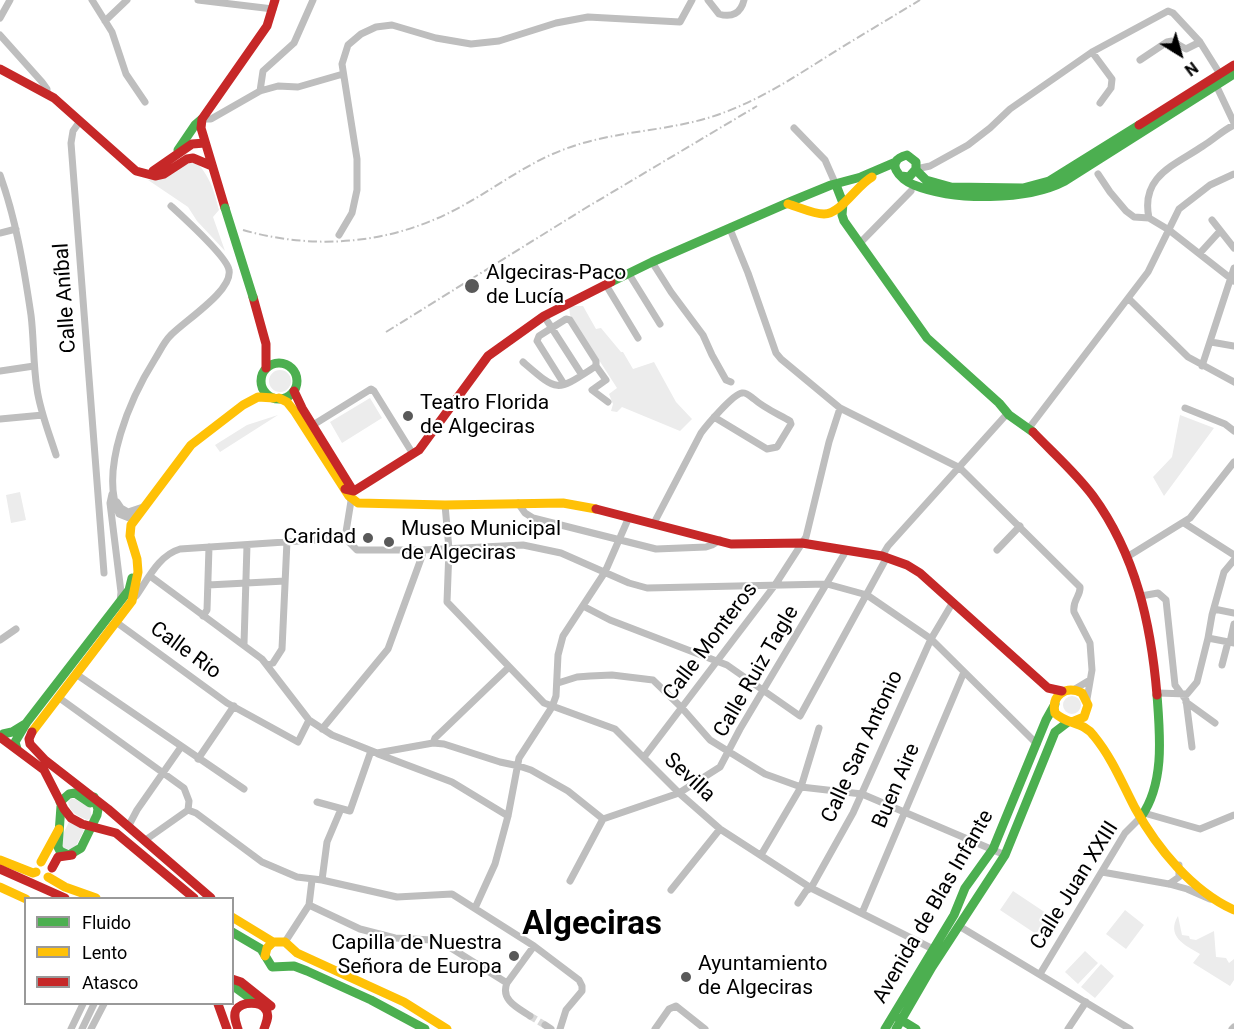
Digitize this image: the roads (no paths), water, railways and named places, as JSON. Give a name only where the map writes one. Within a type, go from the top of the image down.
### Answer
[{"type":"main road","points":[[171,160],[195,125],[212,112],[267,26],[274,4]]},
{"type":"main road","points":[[349,492],[413,454],[488,356],[544,316],[652,262],[806,195],[861,177],[896,162],[903,156],[910,156],[916,162],[916,170],[926,180],[951,187],[1023,188],[1049,181],[1234,65]]},
{"type":"main road","points":[[0,69],[47,94],[80,120],[134,170],[149,176],[157,176],[188,158],[205,143]]},
{"type":"main road","points":[[896,162],[895,167],[900,175],[916,185],[950,194],[1023,195],[1043,191],[1065,181],[1234,74]]},
{"type":"main road","points":[[202,119],[201,128],[205,143],[267,344],[279,363]]},
{"type":"main road","points":[[144,173],[159,169],[192,144],[205,143]]},
{"type":"main road","points":[[188,158],[197,158],[212,166]]},
{"type":"main road","points":[[788,204],[824,214],[831,213],[867,179],[888,171],[909,177],[916,170]]},
{"type":"main road","points":[[836,184],[843,203],[842,215],[927,338],[999,403],[1006,415],[1019,420],[1029,429],[1091,494],[1108,520],[1127,557],[1141,596],[1152,644],[1158,693],[1157,759],[1152,801],[1143,815]]},
{"type":"main road","points":[[806,195],[807,206],[812,210]]},
{"type":"main road","points":[[243,405],[261,380],[266,368],[267,344]]},
{"type":"main road","points":[[16,745],[27,722],[132,585],[129,552],[130,529],[191,445],[243,405],[258,398],[288,396],[294,391],[297,383],[296,373],[289,366],[279,363],[266,368]]},
{"type":"main road","points":[[261,380],[264,391],[286,402],[295,412],[349,492],[368,505],[563,503],[590,507],[731,543],[802,543],[884,556],[907,565],[920,573],[1048,688],[1062,691],[1075,689],[1083,693],[1087,700],[1086,713],[1092,725],[1112,750],[1143,815],[1194,877],[1213,895],[1234,908]]},
{"type":"main road","points":[[294,391],[295,397],[313,425],[349,492]]},
{"type":"main road","points":[[45,760],[30,744],[29,739],[58,697],[132,601],[138,584],[135,553],[131,547]]},
{"type":"main road","points":[[1048,688],[1057,714],[1070,722],[1082,724],[1100,743],[1179,870],[1206,894],[1234,908]]},
{"type":"main road","points":[[1055,703],[1062,691]]},
{"type":"main road","name":"Avenida de Blas Infante","points":[[895,1024],[933,949],[954,915],[965,888],[993,849],[1055,703]]},
{"type":"main road","points":[[1070,722],[1080,719],[1086,713]]},
{"type":"main road","points":[[1,734],[12,732],[27,722]]},
{"type":"main road","name":"Avenida de Blas Infante","points":[[895,1024],[1005,855],[1055,732],[1070,722]]},
{"type":"main road","points":[[1,734],[44,770],[71,818],[119,836],[193,897]]},
{"type":"main road","points":[[16,745],[45,760],[93,796],[210,897]]},
{"type":"main road","points":[[60,802],[69,794],[75,793],[98,809],[117,818]]},
{"type":"main road","points":[[52,868],[56,859],[77,851],[97,815],[98,809],[93,796]]},
{"type":"main road","points":[[60,802],[62,816],[57,848],[66,855],[77,851],[94,834],[105,829]]},
{"type":"main road","points":[[41,862],[59,829]]},
{"type":"main road","points":[[48,848],[61,856]]},
{"type":"main road","points":[[0,860],[33,873],[36,872]]},
{"type":"main road","points":[[0,869],[63,897]]},
{"type":"main road","points":[[0,875],[48,897]]},
{"type":"main road","points":[[48,877],[51,881],[82,897],[92,892],[104,897]]},
{"type":"main road","points":[[0,887],[24,898]]},
{"type":"main road","points":[[234,918],[273,942],[288,946],[404,1002],[447,1029]]},
{"type":"main road","points":[[234,933],[261,950],[272,967],[294,966],[307,971],[371,1000],[425,1029]]},
{"type":"main road","points":[[265,956],[267,948],[273,942]]},
{"type":"main road","points":[[285,967],[292,957],[288,946]]},
{"type":"main road","points":[[234,980],[241,982],[267,1001],[272,1008],[274,1017],[266,1028]]},
{"type":"main road","points":[[234,986],[260,1004],[267,1014],[266,1028]]},
{"type":"main road","points":[[234,1026],[237,1011],[243,1004],[251,1002],[260,1004]]},
{"type":"main road","points":[[220,1005],[234,1026]]},
{"type":"main road","points":[[895,1024],[916,1029]]},
{"type":"street","points":[[0,18],[10,0]]},
{"type":"street","points":[[92,0],[112,32],[126,74],[145,102]]},
{"type":"street","points":[[105,21],[127,0]]},
{"type":"street","points":[[198,0],[274,4]]},
{"type":"street","points":[[260,91],[263,71],[294,43],[313,0]]},
{"type":"street","points":[[339,234],[352,213],[357,190],[357,159],[342,64],[348,45],[361,34],[376,27],[392,25],[436,38],[471,44],[499,41],[556,23],[588,17],[680,22],[692,0]]},
{"type":"street","points":[[708,0],[719,14],[724,16],[735,14],[740,10],[744,0]]},
{"type":"street","points":[[916,170],[930,166],[968,145],[1010,109],[1092,52],[1168,11],[1173,13],[1200,42],[1220,74]]},
{"type":"street","points":[[0,35],[42,82],[47,89],[47,94]]},
{"type":"street","points":[[1140,60],[1170,41],[1186,49],[1200,42]]},
{"type":"street","points":[[1092,52],[1100,59],[1112,79],[1111,88],[1100,103]]},
{"type":"street","points":[[212,112],[260,91],[278,86],[298,87],[343,74]]},
{"type":"street","points":[[1149,218],[1148,196],[1155,180],[1163,171],[1234,124],[1216,85]]},
{"type":"street","name":"Calle Aníbal","points":[[80,120],[74,130],[71,143],[104,573]]},
{"type":"street","points":[[794,128],[825,160],[836,184]]},
{"type":"street","points":[[1098,174],[1126,211],[1134,217],[1149,218],[1169,230],[1232,280]]},
{"type":"street","points":[[1029,429],[1148,272],[1179,209],[1210,185],[1234,174]]},
{"type":"street","points":[[0,175],[10,202],[16,229],[31,316],[37,390],[56,455]]},
{"type":"street","points":[[860,243],[910,191]]},
{"type":"street","points":[[130,529],[119,514],[114,494],[117,448],[123,423],[143,378],[169,337],[215,297],[230,278],[227,263],[171,206]]},
{"type":"street","points":[[1212,220],[1234,248]]},
{"type":"street","points":[[0,233],[16,229]]},
{"type":"street","points":[[730,229],[776,353],[840,408],[960,468],[1080,586],[1080,591],[1074,601],[1074,612],[1090,644],[1092,659],[1087,700]]},
{"type":"street","points":[[1200,253],[1220,231]]},
{"type":"street","points":[[652,262],[671,292],[704,335],[714,360],[726,380],[731,382]]},
{"type":"street","points":[[1202,366],[1232,280],[1234,268]]},
{"type":"street","points":[[629,274],[660,324]]},
{"type":"street","points":[[606,285],[638,338]]},
{"type":"street","points":[[1129,299],[1188,357],[1234,382]]},
{"type":"street","points":[[544,316],[582,375]]},
{"type":"street","points":[[564,384],[537,342],[538,338],[551,328],[570,319],[606,380],[592,390],[608,402]]},
{"type":"street","points":[[1211,342],[1234,346]]},
{"type":"street","points":[[523,362],[549,384],[564,384],[596,366]]},
{"type":"street","points":[[0,371],[34,366]]},
{"type":"street","points":[[313,425],[370,389],[374,391],[413,454]]},
{"type":"street","points":[[654,524],[701,433],[714,417],[732,399],[742,392],[748,394],[790,421],[791,424],[777,447],[768,449],[714,417]]},
{"type":"street","name":"Calle Monteros","points":[[644,758],[775,585],[806,537],[829,442],[840,408]]},
{"type":"street","points":[[1185,408],[1225,424],[1234,431]]},
{"type":"street","points":[[0,419],[43,415]]},
{"type":"street","points":[[583,606],[610,620],[727,666],[800,716],[867,595],[888,546],[1006,415]]},
{"type":"street","points":[[1127,557],[1184,523],[1197,510],[1234,462]]},
{"type":"street","points":[[345,538],[351,501],[349,492]]},
{"type":"street","points":[[114,494],[121,508],[128,512],[146,506]]},
{"type":"street","points":[[114,494],[110,503],[121,592],[120,602]]},
{"type":"street","points":[[518,503],[525,513],[533,518],[665,549],[706,547],[720,540]]},
{"type":"street","points":[[445,505],[449,549]]},
{"type":"street","points":[[119,514],[129,518],[138,516]]},
{"type":"street","points":[[475,908],[495,864],[508,816],[519,758],[552,707],[558,683],[558,655],[563,636],[605,572],[629,518]]},
{"type":"street","points":[[1184,523],[1234,555]]},
{"type":"street","points":[[997,550],[1020,526]]},
{"type":"street","points":[[132,601],[161,560],[171,552],[209,547],[345,538],[357,550],[423,550],[524,545],[561,553],[629,583],[647,588],[827,584],[867,595],[931,639],[1036,744]]},
{"type":"street","points":[[267,665],[273,663],[282,649],[287,542]]},
{"type":"street","points":[[244,644],[248,544]]},
{"type":"street","points":[[203,616],[207,610],[209,547]]},
{"type":"street","name":"Sevilla","points":[[449,549],[447,602],[544,703],[615,729],[679,793],[720,829],[811,888],[933,949]]},
{"type":"street","points":[[322,729],[388,649],[423,550]]},
{"type":"street","name":"Calle Ruiz Tagle","points":[[603,819],[679,793],[720,767],[846,551]]},
{"type":"street","points":[[1158,693],[1187,694],[1197,682],[1224,572],[1234,560]]},
{"type":"street","points":[[150,576],[262,659],[309,720],[322,729],[452,782],[508,816]]},
{"type":"street","points":[[208,585],[285,581]]},
{"type":"street","points":[[1141,596],[1158,594],[1166,600],[1175,685],[1186,702],[1215,723]]},
{"type":"street","name":"Calle San Antonio","points":[[798,903],[806,891],[811,888],[862,794],[931,639],[953,602]]},
{"type":"street","points":[[1214,609],[1234,613]]},
{"type":"street","name":"Calle Rio","points":[[116,622],[227,703],[298,742],[309,720]]},
{"type":"street","points":[[1222,665],[1231,642],[1234,624]]},
{"type":"street","points":[[0,640],[16,629]]},
{"type":"street","points":[[1208,638],[1231,642]]},
{"type":"street","points":[[433,743],[435,738],[508,667]]},
{"type":"street","name":"Buen Aire","points":[[862,913],[964,672]]},
{"type":"street","points":[[76,674],[244,789]]},
{"type":"street","points":[[558,683],[576,677],[612,675],[652,680],[682,708],[710,740],[765,774],[801,787],[862,794],[1005,855]]},
{"type":"street","points":[[1075,689],[1090,680]]},
{"type":"street","points":[[58,697],[184,788],[189,801],[188,810],[144,841]]},
{"type":"street","points":[[1186,702],[1192,747]]},
{"type":"street","points":[[198,759],[234,706]]},
{"type":"street","points":[[761,855],[801,787],[819,728]]},
{"type":"street","points":[[374,752],[433,743],[444,744],[531,770],[568,791],[603,819],[570,880]]},
{"type":"street","points":[[128,828],[134,815],[181,747]]},
{"type":"street","points":[[317,802],[347,812],[352,809],[374,752]]},
{"type":"street","points":[[322,880],[327,842],[341,809]]},
{"type":"street","points":[[188,810],[193,811],[262,862],[297,877],[322,880],[397,897],[452,894],[534,946],[579,980],[582,991],[566,1010],[560,1029]]},
{"type":"street","points":[[1143,815],[1200,829],[1234,814]]},
{"type":"street","name":"Calle Juan XXIII","points":[[1040,974],[1125,833],[1143,815]]},
{"type":"street","points":[[671,890],[720,829]]},
{"type":"street","points":[[1168,884],[1178,878],[1179,870]]},
{"type":"street","points":[[1179,870],[1187,889]]},
{"type":"street","points":[[1102,872],[1168,884],[1218,902]]},
{"type":"street","points":[[288,946],[309,905],[312,880]]},
{"type":"street","points":[[309,905],[360,929],[395,938],[432,940],[451,948],[507,983]]},
{"type":"street","points":[[959,926],[1086,1002],[1121,1027],[1130,1029]]},
{"type":"street","points":[[530,1016],[509,1001],[505,990],[507,983],[534,946]]},
{"type":"street","points":[[1068,1029],[1086,1002]]},
{"type":"street","points":[[71,1029],[83,1005]]},
{"type":"street","points":[[82,1029],[94,1005]]},
{"type":"street","points":[[91,1029],[103,1005]]},
{"type":"street","points":[[656,1029],[669,1010],[676,1006],[705,1029]]},
{"type":"tunnel","points":[[530,1016],[545,1025]]},
{"type":"railway","points":[[243,230],[271,237],[327,242],[382,236],[410,229],[462,206],[525,168],[565,149],[601,139],[693,122],[741,106],[783,84],[920,0]]},
{"type":"railway","points":[[386,332],[584,209],[757,106]]},
{"type":"place","name":"Algeciras-Paco de Lucía","points":[[472,286]]},
{"type":"place","name":"Teatro Florida de Algeciras","points":[[408,416]]},
{"type":"place","name":"Caridad","points":[[368,538]]},
{"type":"place","name":"Museo Municipal de Algeciras","points":[[389,542]]},
{"type":"place","name":"Capilla de Nuestra Señora de Europa","points":[[514,956]]},
{"type":"place","name":"Ayuntamiento de Algeciras","points":[[686,977]]},
{"type":"district","name":"Algeciras","points":[[592,926]]}]
